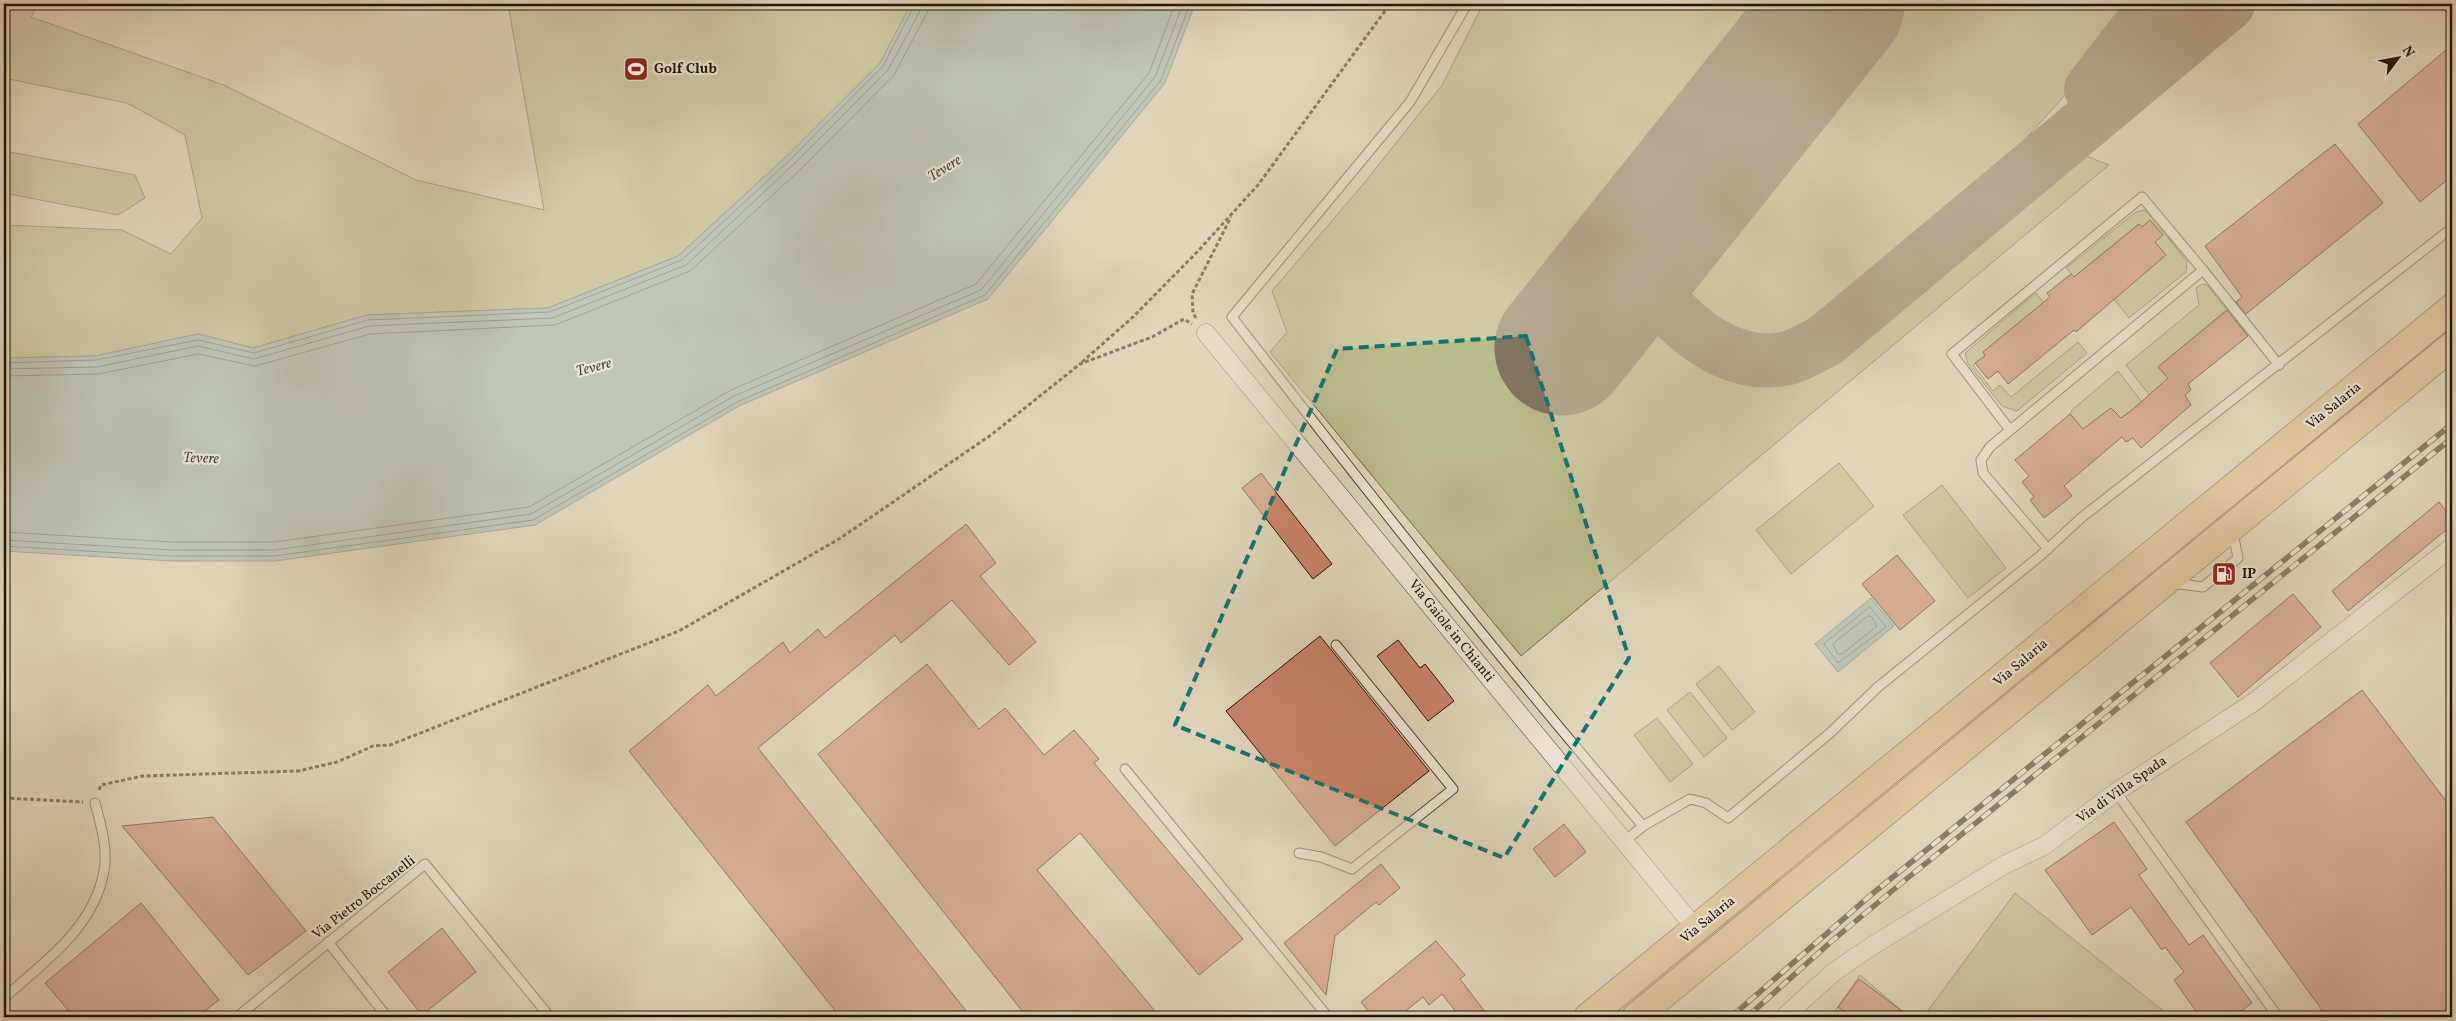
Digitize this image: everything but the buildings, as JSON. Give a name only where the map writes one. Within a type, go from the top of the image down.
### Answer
[{"type":"main road","name":"Via Salaria","points":[[1588,1017],[2452,308]]},
{"type":"main road","name":"Via Salaria","points":[[1636,1017],[2452,346]]},
{"type":"street","name":"Via Gaiole in Chianti","points":[[1206,333],[1696,929]]},
{"type":"street","name":"Via di Villa Spada","points":[[1784,1017],[1815,988],[1853,959],[2004,865],[2044,846],[2116,792],[2262,696],[2452,547]]},
{"type":"lane","points":[[1467,4],[1410,102],[1232,317],[1398,530],[1563,732],[1644,826]]},
{"type":"lane","points":[[2010,430],[1952,354],[2142,196],[2280,364]]},
{"type":"lane","points":[[1624,842],[1644,826],[1690,799],[1706,803],[1728,818],[1830,733],[1878,687],[2048,549],[2081,518],[2452,228]]},
{"type":"lane","points":[[2048,549],[1983,473],[1981,460],[1990,447],[2203,270]]},
{"type":"lane","points":[[1299,853],[1321,857],[1352,869],[1453,789],[1336,645]]},
{"type":"lane","points":[[1125,769],[1328,1017]]},
{"type":"lane","points":[[2116,792],[2278,1017]]},
{"type":"lane","points":[[4,998],[72,937],[92,908],[104,871],[103,835],[95,803]]},
{"type":"lane","name":"Via Pietro Boccanelli","points":[[237,1017],[425,864],[550,1017]]},
{"type":"lane","points":[[328,942],[387,1017]]},
{"type":"path","points":[[4,798],[95,803],[100,785],[143,776],[298,771],[338,762],[372,746],[390,745],[679,631],[847,534],[991,435],[1080,364],[1133,316],[1258,185],[1390,4]]},
{"type":"path","points":[[1206,333],[1193,313],[1192,294],[1234,212]]},
{"type":"path","points":[[1080,364],[1152,337],[1184,319],[1206,333]]},
{"type":"highlighted area","points":[[1526,336],[1629,658],[1504,858],[1175,725],[1337,349]]},
{"type":"green space","points":[[4,4],[38,4],[31,17],[224,85],[416,180],[544,210],[508,4],[911,4],[880,63],[788,155],[678,256],[548,308],[367,315],[253,348],[198,334],[95,356],[4,358],[4,225],[122,230],[171,254],[202,218],[185,135],[127,103],[4,78]]},
{"type":"green space","points":[[1483,4],[1770,4],[1512,332],[1588,396],[1637,332],[1653,327],[1717,366],[1752,378],[1770,379],[1790,376],[1823,365],[2067,159],[2086,156],[2109,165],[1521,656],[1270,352],[1287,332],[1272,291],[1365,182],[1442,85]]},
{"type":"green space","points":[[1892,4],[2137,4],[2075,84],[2004,163],[1826,316],[1801,331],[1781,339],[1762,340],[1735,331],[1708,314],[1697,304],[1689,293],[1685,282],[1686,267]]},
{"type":"green space","points":[[4,151],[135,175],[145,198],[118,215],[4,193]]},
{"type":"green space","points":[[2145,210],[2187,261],[2186,272],[2129,318],[2113,298],[2166,255],[2155,242],[2162,235],[2150,220],[2142,227],[2139,224],[2074,277],[2066,268],[2136,212]]},
{"type":"green space","points":[[2202,284],[2207,285],[2227,310],[2158,367],[2169,379],[2150,396],[2126,365],[2199,305],[2196,288]]},
{"type":"green space","points":[[2036,293],[2044,303],[1983,352],[1985,356],[1973,365],[1993,391],[2000,385],[2011,397],[2078,342],[2087,353],[2017,411],[2002,406],[1968,364],[1965,353]]},
{"type":"green space","points":[[2452,321],[2452,335],[1886,802],[1621,1017],[1603,1017]]},
{"type":"green space","points":[[2118,371],[2142,402],[2121,418],[2111,408],[2083,429],[2070,414],[2072,410]]},
{"type":"green space","points":[[1839,463],[1874,506],[1791,574],[1756,530]]},
{"type":"green space","points":[[1942,485],[2006,568],[1968,598],[1903,515]]},
{"type":"green space","points":[[1719,666],[1755,712],[1732,730],[1696,684]]},
{"type":"green space","points":[[1690,692],[1727,738],[1704,757],[1667,710]]},
{"type":"green space","points":[[1657,718],[1693,764],[1670,782],[1634,735]]},
{"type":"green space","points":[[2015,893],[2171,1017],[1923,1017]]},
{"type":"green space","points":[[1860,975],[1909,1017],[1831,1017]]},
{"type":"water","name":"Tevere","points":[[911,4],[1195,4],[1165,83],[988,299],[739,406],[535,525],[275,561],[171,561],[4,551],[4,358],[95,356],[198,334],[253,348],[367,315],[548,308],[678,256],[788,155],[880,63]]},
{"type":"water","points":[[1871,598],[1894,626],[1838,672],[1815,644]]},
{"type":"taxiway","points":[[2091,89],[2157,4]]},
{"type":"taxiway","points":[[1655,232],[1647,257],[1649,278],[1663,302],[1683,323],[1710,343],[1739,356],[1755,360],[1788,358],[1826,340],[2228,4]]},
{"type":"runway","points":[[1562,348],[1837,4]]},
{"type":"railway","points":[[1731,1017],[1872,894],[2452,424]]},
{"type":"railway","points":[[1747,1017],[1833,940],[1904,881],[2452,438]]},
{"type":"place","name":"Golf Club","points":[[636,69]]},
{"type":"place","name":"IP","points":[[2224,574]]}]
